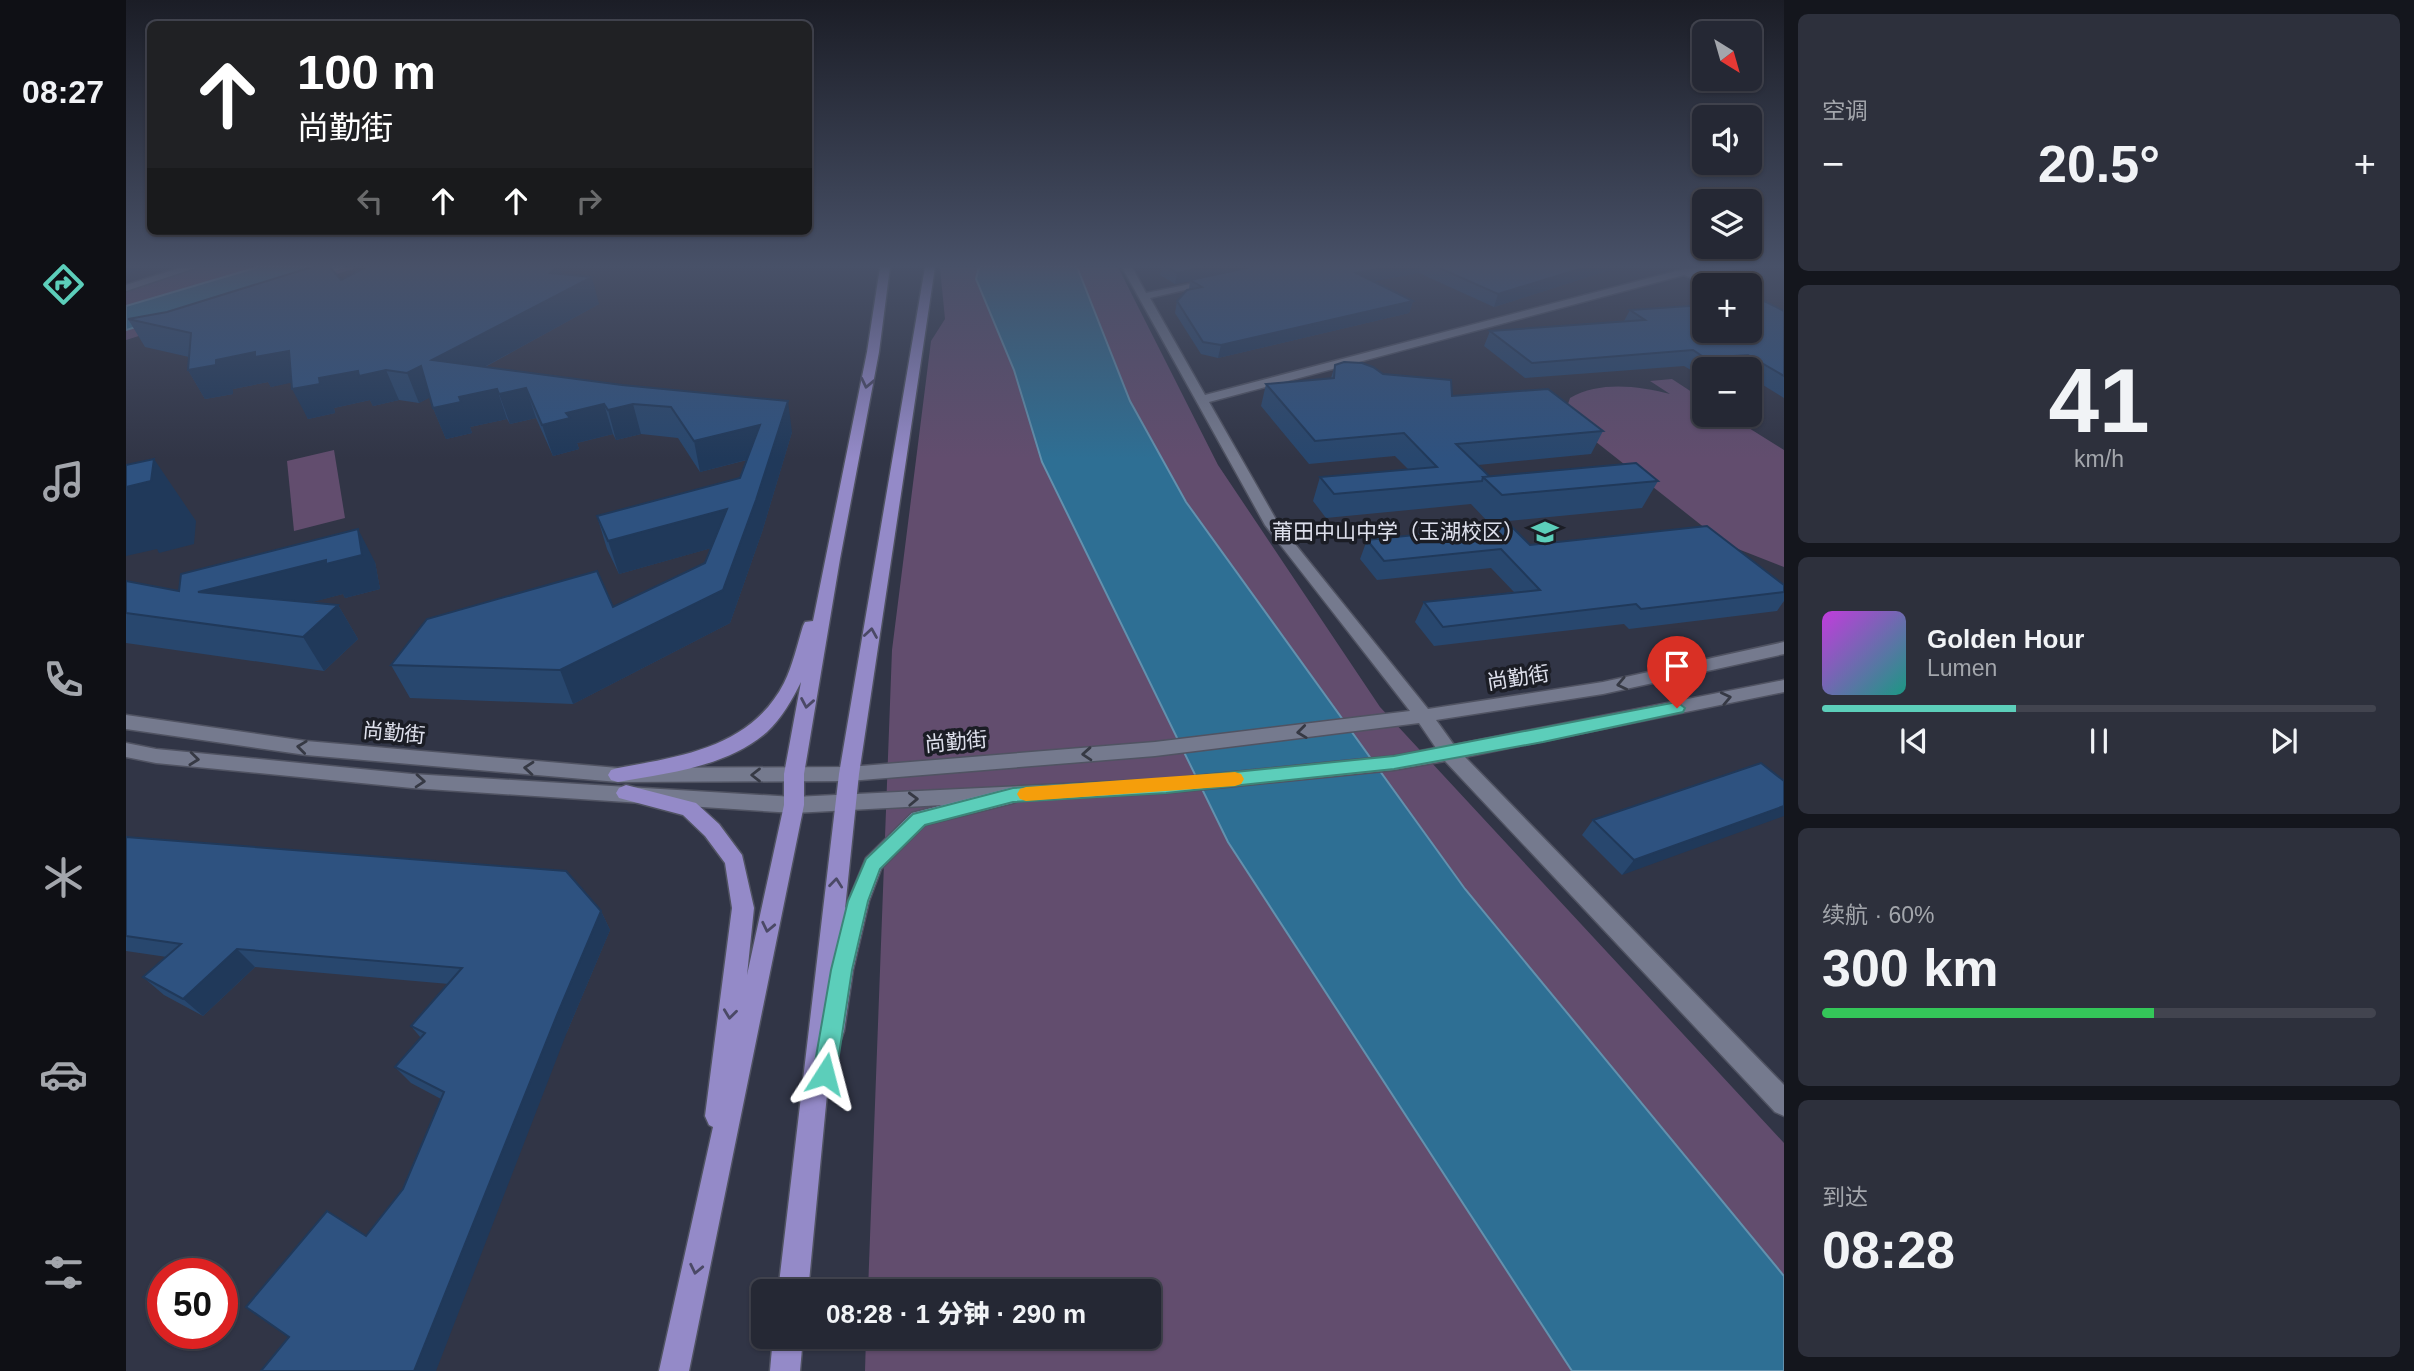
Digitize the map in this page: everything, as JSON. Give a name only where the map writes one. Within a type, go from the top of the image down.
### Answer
[{"type":"main road","points":[[674,1371],[794,806],[794,775],[876,331]]},
{"type":"main road","points":[[794,1279],[845,801],[920,331]]},
{"type":"main road","points":[[622,784],[709,758],[740,744],[770,719],[793,682],[832,559]]},
{"type":"main road","points":[[622,784],[689,809],[712,830],[735,861],[743,908],[703,1235]]},
{"type":"main road","points":[[800,1231],[842,970],[858,901],[873,864],[919,819],[1013,795]]},
{"type":"main road","points":[[785,1371],[787,1349]]},
{"type":"street","points":[[1164,331],[1272,525],[1424,716],[1449,753],[1784,1103]]},
{"type":"street","points":[[1202,400],[1462,331]]},
{"type":"street","name":"尚勤街","points":[[126,750],[156,756],[412,781],[622,784],[849,774],[1155,749],[1370,724],[1604,688],[1784,648]]},
{"type":"street","name":"尚勤街","points":[[126,722],[306,748],[794,806],[845,801],[1166,786],[1394,763],[1543,736],[1784,686]]},
{"type":"shaded area","points":[[126,331],[155,331],[126,340]]},
{"type":"shaded area","points":[[937,331],[1150,331],[1218,465],[1380,707],[1784,1143],[1784,1371],[865,1371],[866,1349],[1161,1349],[1161,1279],[868,1279],[892,650],[931,341]]},
{"type":"shaded area","points":[[1672,379],[1692,392],[1692,427],[1747,427],[1784,450],[1784,567],[1738,549],[1715,536],[1581,430],[1567,407],[1570,398],[1606,387],[1632,387],[1670,394],[1650,381]]},
{"type":"shaded area","points":[[334,450],[345,518],[294,531],[287,461]]},
{"type":"water","points":[[998,331],[1102,331],[1130,401],[1186,502],[1465,889],[1784,1276],[1784,1371],[1572,1371],[1228,842],[1042,462],[1014,370]]},
{"type":"building","points":[[182,331],[488,331],[432,360],[622,385],[788,401],[723,590],[560,670],[391,665],[427,619],[597,571],[613,607],[705,563],[727,509],[608,541],[597,516],[740,478],[760,425],[694,441],[671,407],[633,404],[608,410],[604,404],[566,413],[570,418],[542,425],[526,388],[499,394],[497,389],[459,397],[461,402],[433,408],[421,366],[407,373],[386,370],[359,376],[358,371],[319,378],[320,384],[292,389],[289,351],[255,357],[255,352],[216,360],[216,365],[188,370],[191,333]]},
{"type":"building","points":[[1196,331],[1282,331],[1221,345],[1203,342]]},
{"type":"building","points":[[1490,331],[1692,331],[1692,343],[1762,343],[1762,331],[1784,331],[1784,376],[1762,363],[1762,357],[1704,357],[1693,350],[1532,363]]},
{"type":"building","points":[[1344,362],[1362,363],[1383,374],[1451,380],[1452,396],[1548,389],[1603,431],[1456,444],[1490,477],[1483,477],[1482,481],[1334,494],[1320,477],[1437,467],[1404,433],[1315,441],[1266,384],[1334,378],[1335,365]]},
{"type":"building","points":[[154,459],[151,481],[126,487],[126,465]]},
{"type":"building","points":[[1636,463],[1658,481],[1502,495],[1483,477]]},
{"type":"building","points":[[1510,525],[1530,545],[1707,526],[1784,585],[1784,592],[1641,609],[1636,604],[1443,627],[1424,602],[1540,590],[1501,549],[1384,561],[1367,540]]},
{"type":"building","points":[[358,529],[362,555],[326,564],[326,560],[198,592],[338,605],[303,637],[126,613],[126,581],[179,591],[181,574]]},
{"type":"building","points":[[1761,763],[1784,781],[1784,806],[1634,860],[1593,820]]},
{"type":"building","points":[[126,837],[566,871],[601,911],[414,1371],[261,1371],[289,1337],[246,1307],[327,1211],[366,1236],[403,1189],[444,1092],[395,1067],[425,1033],[411,1026],[462,968],[237,949],[183,999],[143,977],[181,944],[126,936]]},
{"type":"slow traffic","points":[[1026,794],[1235,779]]},
{"type":"place","name":"莆田中山中学（玉湖校区）","points":[[1545,532]]},
{"type":"route","points":[[825,1074],[842,970],[858,901],[873,864],[919,819],[1013,795],[1166,786],[1394,763],[1677,708]]}]
